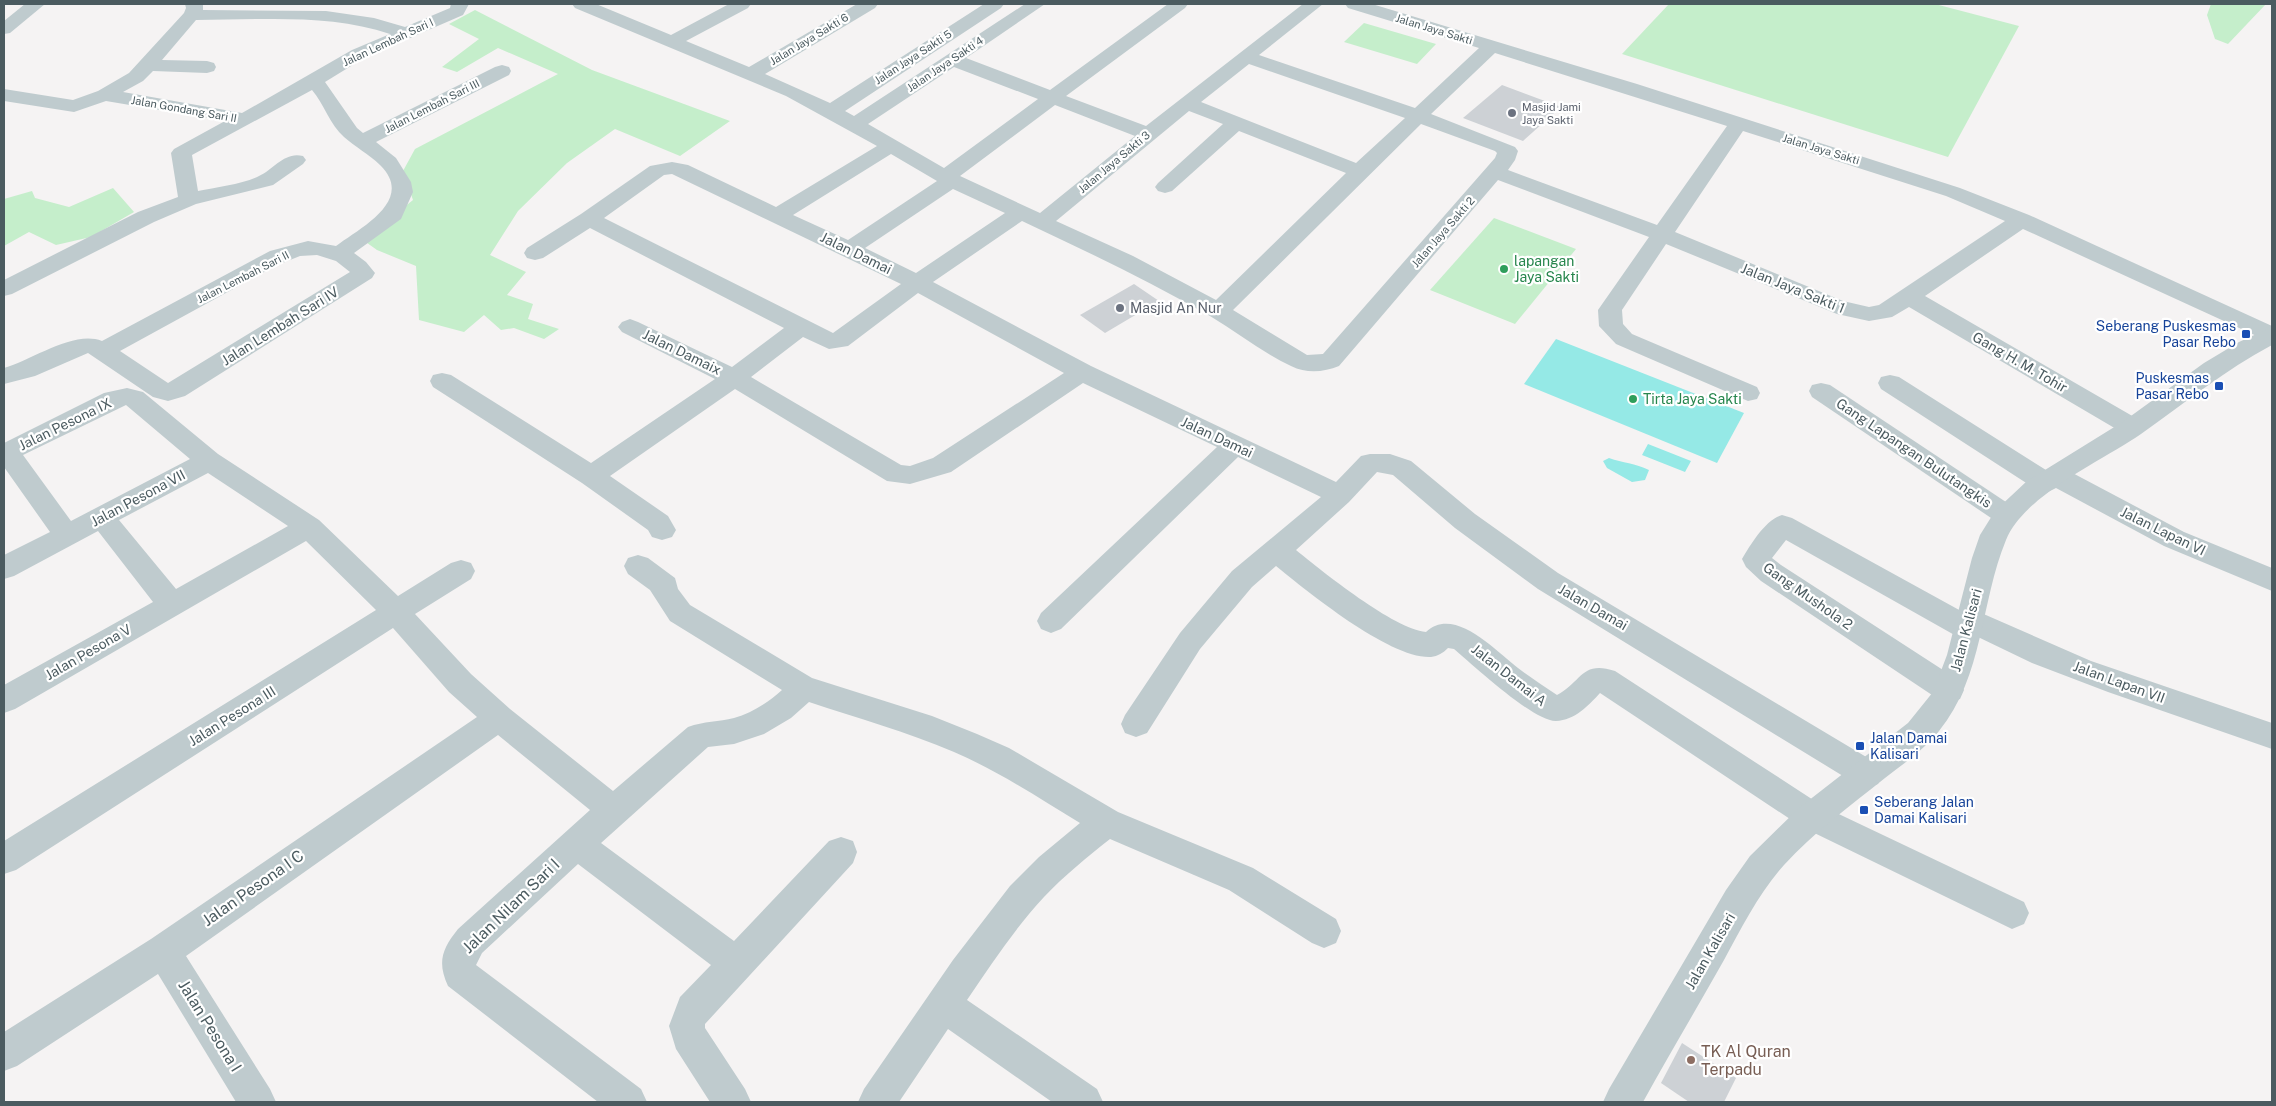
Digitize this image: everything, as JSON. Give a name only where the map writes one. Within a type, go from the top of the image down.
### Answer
[{"type":"street","points":[[4,28],[36,4]]},
{"type":"street","name":"Jalan Lembah Sari I","points":[[314,81],[358,54],[455,12],[460,4]]},
{"type":"street","points":[[671,42],[742,4]]},
{"type":"street","name":"Jalan Jaya Sakti 6","points":[[750,75],[869,4]]},
{"type":"street","points":[[967,4],[990,7]]},
{"type":"street","name":"Jalan Jaya Sakti 4","points":[[854,125],[1036,4]]},
{"type":"street","points":[[850,249],[949,178],[1051,98],[1179,4]]},
{"type":"street","name":"Jalan Jaya Sakti 3","points":[[1042,222],[1148,134],[1314,4]]},
{"type":"street","name":"Jalan Jaya Sakti","points":[[1354,4],[1945,189],[2021,220],[2272,335]]},
{"type":"street","points":[[595,6],[671,42],[793,92],[831,111],[949,178],[1125,261],[1218,311],[1491,46]]},
{"type":"street","name":"Jalan Jaya Sakti 5","points":[[831,111],[990,7]]},
{"type":"street","points":[[4,96],[74,106],[105,95],[136,77],[148,65],[192,9],[352,20],[369,22],[406,33]]},
{"type":"street","points":[[1246,56],[1418,116]]},
{"type":"street","points":[[951,59],[1148,134]]},
{"type":"street","points":[[148,65],[207,67]]},
{"type":"street","name":"Jalan Lembah Sari III","points":[[361,142],[502,71]]},
{"type":"street","points":[[314,81],[325,93],[349,132],[389,162],[401,182],[403,192],[393,214],[339,254]]},
{"type":"street","name":"Jalan Gondang Sari II","points":[[105,95],[245,119],[314,81]]},
{"type":"street","points":[[1187,103],[1360,172]]},
{"type":"street","name":"Jalan Jaya Sakti 2","points":[[1218,311],[1300,361],[1310,364],[1323,364],[1331,360],[1505,160],[1508,151],[1502,147],[1418,116]]},
{"type":"street","points":[[189,200],[181,153],[245,119]]},
{"type":"street","points":[[1165,187],[1236,123]]},
{"type":"street","points":[[1739,123],[1610,310],[1611,326],[1624,339],[1748,393]]},
{"type":"street","points":[[777,216],[891,146]]},
{"type":"street","points":[[4,289],[116,232],[189,200],[266,181],[296,160]]},
{"type":"street","name":"Jalan Damai","points":[[535,253],[589,220],[657,170],[674,167],[683,170],[693,177],[850,249],[918,283],[1082,372],[1340,495],[1370,463],[1390,463],[1402,468],[1417,478],[1465,521],[1548,581],[1867,774]]},
{"type":"street","name":"Jalan Jaya Sakti 1","points":[[1494,172],[1663,235],[1852,312],[1869,314],[1884,312],[1909,297],[2021,220]]},
{"type":"street","points":[[589,220],[829,341],[840,341],[918,283],[1021,212]]},
{"type":"street","name":"Jalan Lembah Sari II","points":[[102,350],[136,334],[241,275],[297,249],[311,248],[339,254]]},
{"type":"street","name":"Jalan Lembah Sari IV","points":[[102,350],[162,391],[168,393],[176,390],[362,276],[364,273],[359,266],[339,254]]},
{"type":"street","name":"Gang H. M. Tohir","points":[[1909,297],[2132,427]]},
{"type":"street","points":[[591,476],[734,378],[802,326]]},
{"type":"street","name":"Jalan Damaix","points":[[630,327],[734,378],[896,474],[910,475],[942,465],[1082,372]]},
{"type":"street","name":"Jalan Kalisari","points":[[1622,1102],[1757,874],[1770,857],[1813,817],[1928,722],[1949,690],[1963,649],[1985,558],[1994,536],[2006,515],[2020,501],[2051,479],[2132,427],[2215,368],[2241,351],[2272,335]]},
{"type":"street","points":[[4,376],[26,370],[82,345],[91,345],[102,350]]},
{"type":"street","points":[[442,381],[591,476],[658,523],[662,530]]},
{"type":"street","name":"Jalan Lapan VI","points":[[1890,382],[2051,479],[2174,539],[2272,580]]},
{"type":"street","name":"Gang Lapangan Bulutangkis","points":[[1821,391],[2006,515]]},
{"type":"street","name":"Jalan Pesona IX","points":[[5,453],[113,399],[127,396],[134,398],[209,461]]},
{"type":"street","points":[[1051,621],[1178,497],[1234,446]]},
{"type":"street","points":[[5,453],[67,534]]},
{"type":"street","points":[[209,461],[309,527],[396,613],[460,683],[602,809]]},
{"type":"street","name":"Jalan Pesona VII","points":[[4,568],[209,461]]},
{"type":"street","points":[[1136,724],[1190,640],[1242,579],[1262,561],[1277,551],[1340,495]]},
{"type":"street","points":[[102,517],[172,605]]},
{"type":"street","name":"Gang Mushola 2","points":[[1949,690],[1771,573],[1756,559],[1782,525],[1968,625]]},
{"type":"street","name":"Jalan Pesona V","points":[[4,700],[309,527]]},
{"type":"street","name":"Jalan Damai A","points":[[1277,551],[1347,606],[1418,644],[1432,644],[1442,635],[1462,639],[1508,678],[1550,708],[1566,707],[1596,680],[1604,680],[1813,817]]},
{"type":"street","points":[[638,566],[665,586],[664,591],[680,613],[803,688],[905,720],[966,743],[998,758],[1107,822],[1242,879],[1324,931]]},
{"type":"street","name":"Jalan Pesona III","points":[[4,859],[460,571]]},
{"type":"street","name":"Jalan Lapan VII","points":[[1968,625],[2068,664],[2272,736]]},
{"type":"street","name":"Jalan Nilam Sari I","points":[[628,1102],[460,974],[458,964],[460,955],[470,941],[577,844],[602,809],[699,736],[711,732],[734,731],[753,724],[790,703],[803,688]]},
{"type":"street","name":"Jalan Pesona I C","points":[[4,1054],[163,951],[499,718]]},
{"type":"street","points":[[1813,817],[2012,913]]},
{"type":"street","points":[[877,1102],[1023,896],[1066,855],[1107,822]]},
{"type":"street","points":[[577,844],[737,964]]},
{"type":"street","points":[[719,1096],[686,1029],[693,1010],[840,852]]},
{"type":"street","name":"Jalan Pesona I","points":[[163,951],[257,1102]]},
{"type":"street","points":[[944,1005],[1084,1102]]},
{"type":"green space","points":[[1669,4],[1935,4],[2019,26],[1948,157],[1622,54]]},
{"type":"green space","points":[[2211,4],[2266,4],[2228,44],[2215,39],[2207,15]]},
{"type":"green space","points":[[475,10],[592,70],[730,121],[680,156],[615,129],[567,163],[518,211],[490,255],[526,272],[507,295],[533,304],[528,319],[559,329],[544,339],[514,328],[501,330],[484,315],[464,332],[419,320],[416,266],[377,250],[363,240],[413,200],[403,171],[415,149],[558,74],[498,48],[457,72],[442,67],[479,39],[449,24]]},
{"type":"green space","points":[[1364,23],[1436,44],[1417,64],[1344,42]]},
{"type":"green space","points":[[113,188],[134,212],[91,237],[56,245],[29,232],[4,246],[4,199],[32,191],[35,198],[69,207]]},
{"type":"green space","name":"lapangan Jaya Sakti","points":[[1494,218],[1576,249],[1515,324],[1430,290]]},
{"type":"water","name":"Tirta Jaya Sakti","points":[[1556,339],[1744,413],[1717,463],[1524,384]]},
{"type":"water","points":[[1648,444],[1691,461],[1685,472],[1642,455]]},
{"type":"water","points":[[1609,458],[1649,470],[1645,480],[1632,482],[1607,468],[1603,461]]},
{"type":"building","name":"Masjid Jami Jaya Sakti","points":[[1502,85],[1561,107],[1523,141],[1463,118]]},
{"type":"building","name":"Masjid An Nur","points":[[1134,284],[1159,301],[1105,333],[1080,315]]},
{"type":"building","name":"TK Al Quran Terpadu","points":[[1682,1043],[1736,1078],[1724,1102],[1689,1102],[1661,1083]]},
{"type":"place","name":"Masjid Jami Jaya Sakti","points":[[1512,113]]},
{"type":"place","name":"lapangan Jaya Sakti","points":[[1504,269]]},
{"type":"place","name":"Masjid An Nur","points":[[1120,308]]},
{"type":"place","name":"Seberang Puskesmas Pasar Rebo","points":[[2246,334]]},
{"type":"place","name":"Puskesmas Pasar Rebo","points":[[2219,386]]},
{"type":"place","name":"Tirta Jaya Sakti","points":[[1633,399]]},
{"type":"place","name":"Jalan Damai Kalisari","points":[[1860,746]]},
{"type":"place","name":"Seberang Jalan Damai Kalisari","points":[[1864,810]]},
{"type":"place","name":"TK Al Quran Terpadu","points":[[1691,1060]]}]
